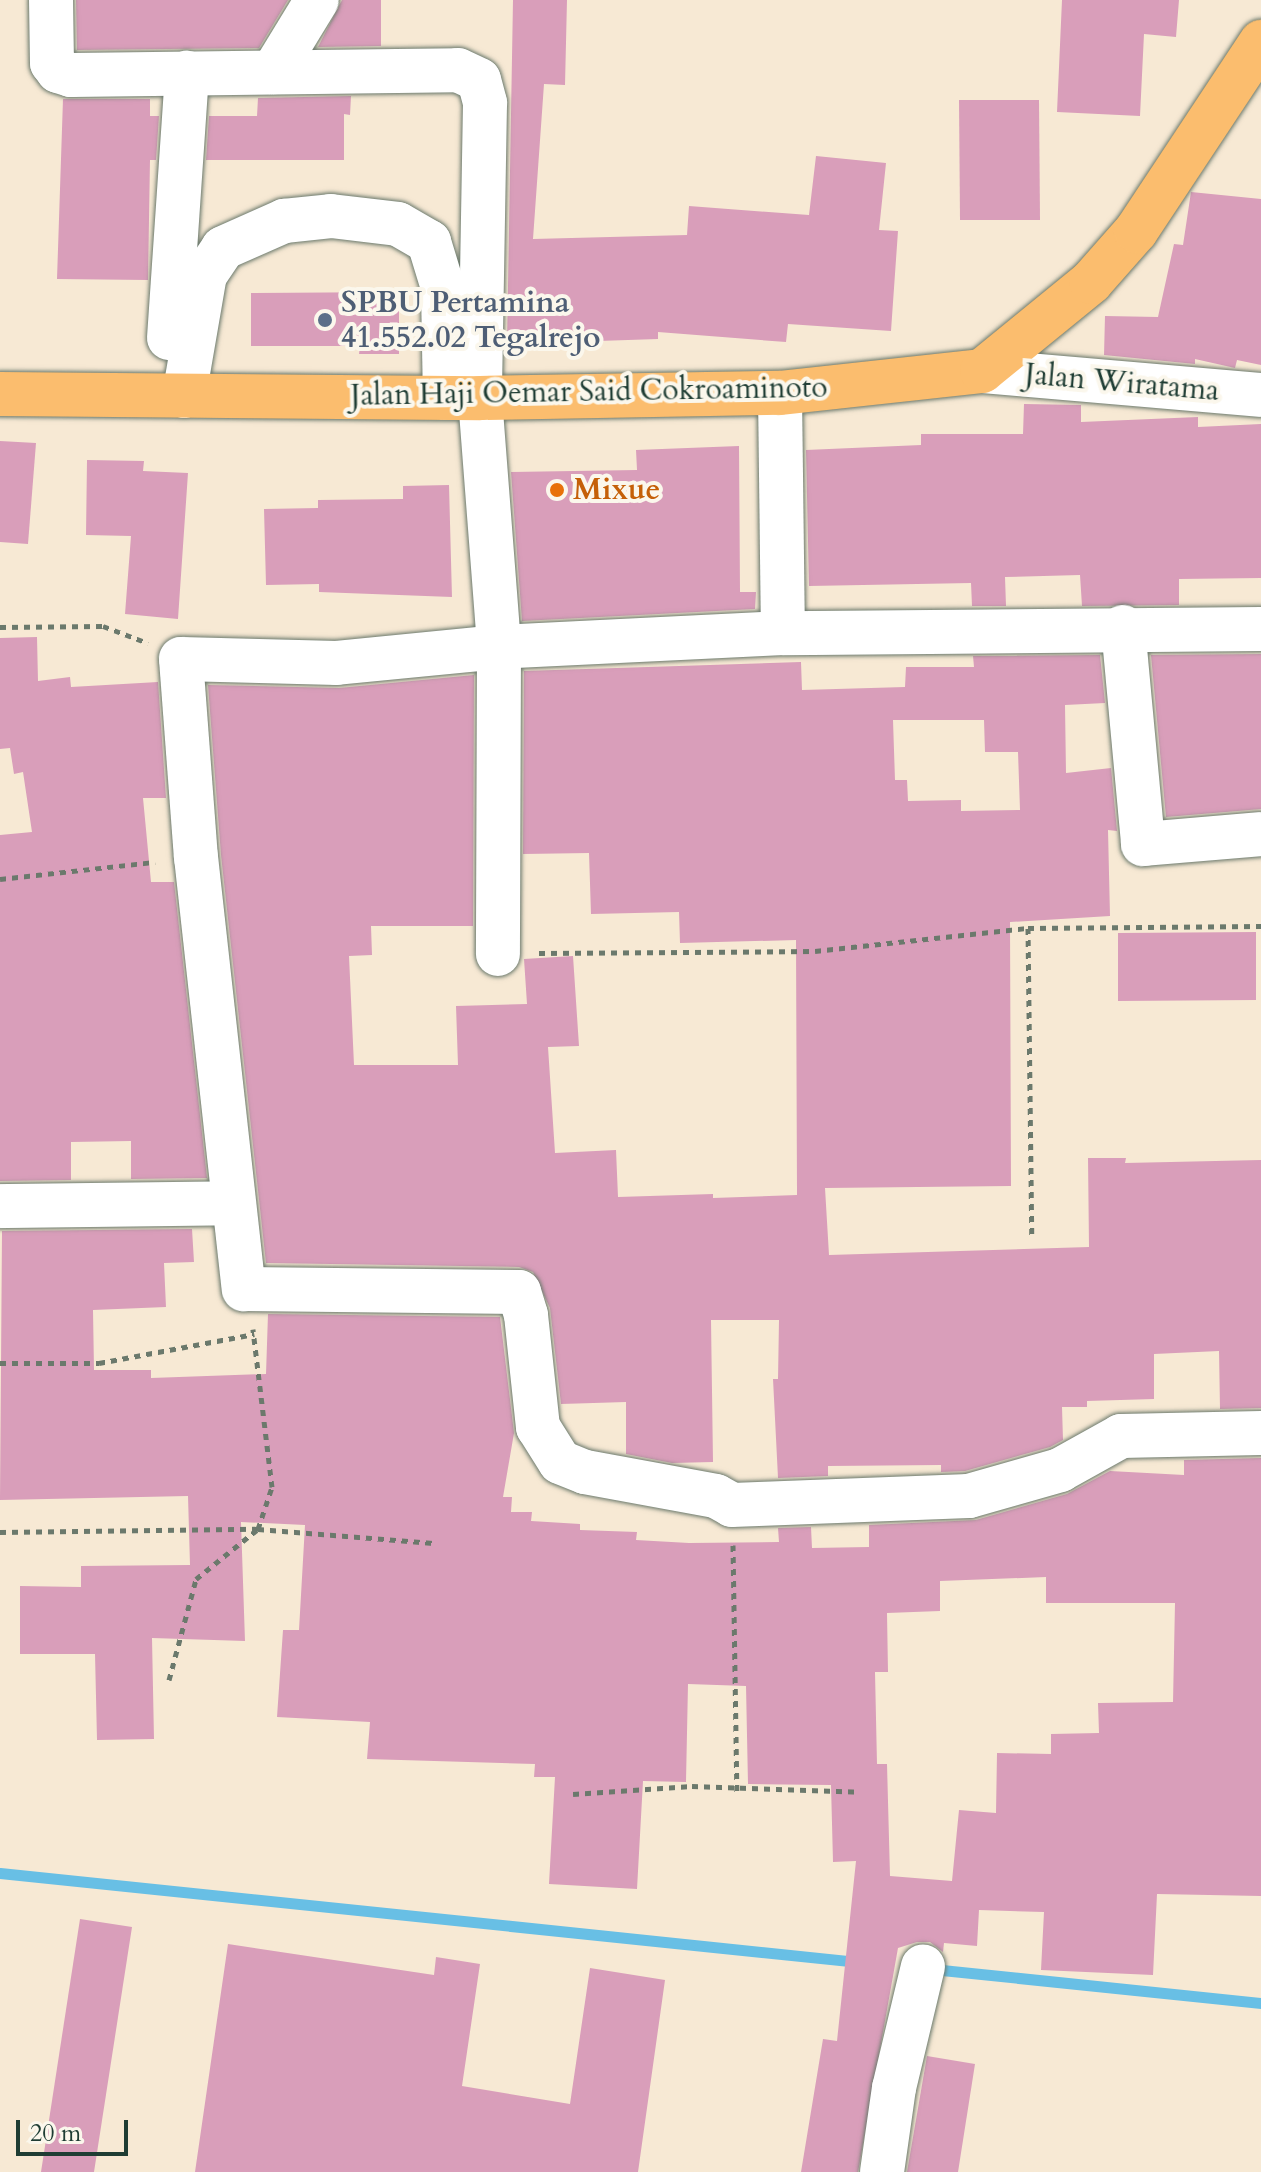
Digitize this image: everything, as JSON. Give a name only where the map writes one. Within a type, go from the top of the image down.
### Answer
[{"type":"main road","points":[[982,371],[1091,282],[1136,231],[1261,42]]},
{"type":"main road","name":"Jalan Haji Oemar Said Cokroaminoto","points":[[0,394],[462,398],[780,393],[982,371]]},
{"type":"street","points":[[51,0],[52,63],[58,71],[71,75],[458,70],[474,76],[485,103],[462,398]]},
{"type":"street","points":[[273,72],[317,0]]},
{"type":"street","points":[[175,396],[187,73]]},
{"type":"street","points":[[175,396],[205,275],[223,248],[273,225],[331,216],[398,224],[429,242],[443,288],[499,647],[498,954]]},
{"type":"street","name":"Jalan Wiratama","points":[[982,371],[1261,395]]},
{"type":"street","points":[[780,393],[783,633]]},
{"type":"street","points":[[1123,627],[1143,844],[1261,834]]},
{"type":"street","points":[[1261,629],[1123,627],[783,633],[499,647],[337,663],[181,659],[196,857],[244,1289],[519,1292],[526,1315],[538,1427],[560,1462],[585,1472],[716,1496],[732,1505],[969,1496],[1060,1470],[1121,1436],[1261,1433]]},
{"type":"street","points":[[0,1206],[233,1203]]},
{"type":"street","points":[[882,2172],[894,2088],[923,1966]]},
{"type":"path","points":[[0,627],[103,626],[181,659]]},
{"type":"path","points":[[0,879],[196,857]]},
{"type":"path","points":[[498,954],[815,951],[1028,928],[1261,926]]},
{"type":"path","points":[[1028,928],[1032,1239]]},
{"type":"path","points":[[169,1680],[196,1579],[258,1529],[272,1487],[254,1334],[244,1289]]},
{"type":"path","points":[[0,1363],[99,1363],[254,1334]]},
{"type":"path","points":[[732,1505],[737,1792]]},
{"type":"path","points":[[0,1532],[258,1529],[433,1543]]},
{"type":"path","points":[[573,1794],[692,1786],[737,1792],[860,1792]]},
{"type":"building","points":[[76,0],[288,0],[259,48],[77,50]]},
{"type":"building","points":[[342,0],[381,0],[381,46],[318,47]]},
{"type":"building","points":[[513,0],[567,0],[565,85],[544,84],[533,239],[687,235],[689,206],[809,215],[816,156],[886,163],[879,230],[898,231],[891,331],[788,324],[786,342],[658,332],[658,339],[507,344]]},
{"type":"building","points":[[1062,0],[1179,0],[1176,37],[1144,34],[1140,116],[1057,112]]},
{"type":"building","points":[[351,96],[350,115],[344,114],[344,160],[206,160],[209,116],[257,116],[258,98]]},
{"type":"building","points":[[63,99],[150,99],[150,116],[159,116],[156,160],[150,160],[148,280],[57,279]]},
{"type":"building","points":[[959,100],[1039,100],[1040,220],[960,220]]},
{"type":"building","points":[[1191,192],[1261,199],[1261,365],[1237,360],[1235,368],[1195,359],[1195,364],[1104,355],[1105,316],[1158,317],[1174,244],[1183,245]]},
{"type":"building","name":"SPBU Pertamina 41.552.02 Tegalrejo","points":[[399,292],[399,354],[359,354],[360,346],[251,346],[251,293]]},
{"type":"building","points":[[1024,404],[1081,405],[1081,422],[1198,417],[1198,427],[1261,424],[1261,578],[1179,579],[1179,605],[1082,606],[1080,575],[1005,577],[1006,606],[972,606],[971,583],[809,586],[806,450],[921,445],[921,434],[1023,434]]},
{"type":"building","points":[[0,441],[36,443],[28,544],[0,542]]},
{"type":"building","points":[[739,446],[740,592],[756,592],[755,609],[522,621],[511,472],[637,470],[636,450]]},
{"type":"building","points":[[87,460],[144,461],[143,471],[188,473],[178,619],[125,614],[131,536],[86,535]]},
{"type":"building","points":[[449,485],[452,597],[319,592],[319,584],[266,585],[264,509],[318,508],[318,500],[403,499],[403,486]]},
{"type":"building","points":[[37,637],[38,681],[70,677],[71,687],[158,682],[166,798],[143,798],[151,882],[174,882],[207,1178],[131,1179],[131,1141],[71,1142],[71,1180],[0,1181],[0,835],[32,832],[23,772],[14,774],[10,748],[0,749],[0,638]]},
{"type":"building","points":[[1261,654],[1261,809],[1166,817],[1151,655]]},
{"type":"building","points":[[1100,655],[1105,703],[1065,705],[1066,773],[1111,768],[1117,831],[1108,830],[1110,916],[1010,922],[1011,1186],[825,1188],[829,1255],[1089,1247],[1088,1158],[1126,1158],[1125,1163],[1261,1160],[1261,1408],[1220,1409],[1219,1351],[1154,1354],[1154,1399],[1087,1401],[1087,1407],[1062,1407],[1063,1440],[1050,1447],[965,1471],[941,1472],[941,1465],[828,1466],[828,1476],[778,1478],[773,1379],[778,1379],[779,1320],[711,1320],[713,1462],[672,1463],[626,1454],[626,1402],[561,1404],[550,1308],[533,1272],[519,1267],[266,1263],[221,855],[208,685],[339,688],[474,675],[473,926],[371,926],[372,955],[349,956],[354,1065],[458,1065],[456,1006],[527,1004],[524,959],[573,956],[579,1046],[548,1047],[555,1153],[616,1150],[618,1197],[797,1195],[796,940],[680,943],[679,912],[591,914],[589,853],[523,854],[524,671],[801,662],[802,690],[905,687],[906,667],[974,667],[973,656]],"holes":[[[893,720],[984,720],[985,752],[1018,752],[1020,810],[961,811],[961,800],[908,801],[907,780],[895,780]]]},
{"type":"building","points":[[1256,932],[1256,1000],[1118,1001],[1118,933]]},
{"type":"building","points":[[192,1229],[194,1262],[164,1263],[166,1307],[93,1310],[94,1370],[151,1370],[151,1378],[266,1374],[268,1314],[500,1317],[514,1433],[503,1497],[512,1497],[511,1512],[532,1512],[531,1521],[580,1524],[580,1530],[637,1532],[636,1540],[779,1542],[778,1528],[811,1527],[812,1548],[869,1547],[869,1525],[976,1520],[1067,1494],[1110,1471],[1184,1475],[1184,1460],[1261,1458],[1261,1896],[1157,1894],[1153,1975],[1041,1970],[1044,1912],[979,1910],[977,1946],[944,1943],[943,1952],[930,1942],[917,1942],[898,1948],[858,2172],[801,2172],[823,2039],[837,2041],[856,1861],[833,1862],[831,1785],[748,1784],[746,1686],[688,1684],[686,1782],[643,1781],[637,1889],[549,1884],[555,1777],[534,1777],[535,1764],[367,1759],[370,1722],[277,1717],[283,1630],[299,1630],[305,1525],[241,1522],[245,1641],[152,1638],[154,1739],[97,1740],[95,1654],[20,1654],[20,1586],[81,1587],[81,1566],[190,1565],[188,1496],[0,1500],[2,1231]],"holes":[[[1046,1577],[1046,1603],[1175,1603],[1173,1702],[1098,1703],[1099,1733],[1051,1734],[1051,1754],[997,1753],[996,1813],[959,1810],[952,1881],[890,1876],[887,1764],[877,1764],[875,1672],[888,1672],[887,1613],[940,1611],[940,1581]]]},
{"type":"building","points":[[80,1919],[132,1927],[94,2172],[41,2172]]},
{"type":"building","points":[[228,1944],[434,1975],[436,1957],[480,1964],[462,2086],[570,2104],[590,1968],[665,1980],[638,2172],[195,2172]]},
{"type":"building","points":[[927,2056],[975,2064],[958,2172],[907,2172]]},
{"type":"waterway","points":[[0,1873],[859,1962]]},
{"type":"waterway","points":[[932,1969],[1261,2003]]},
{"type":"place","name":"SPBU Pertamina 41.552.02 Tegalrejo","points":[[325,320]]},
{"type":"place","name":"Mixue","points":[[557,490]]}]
